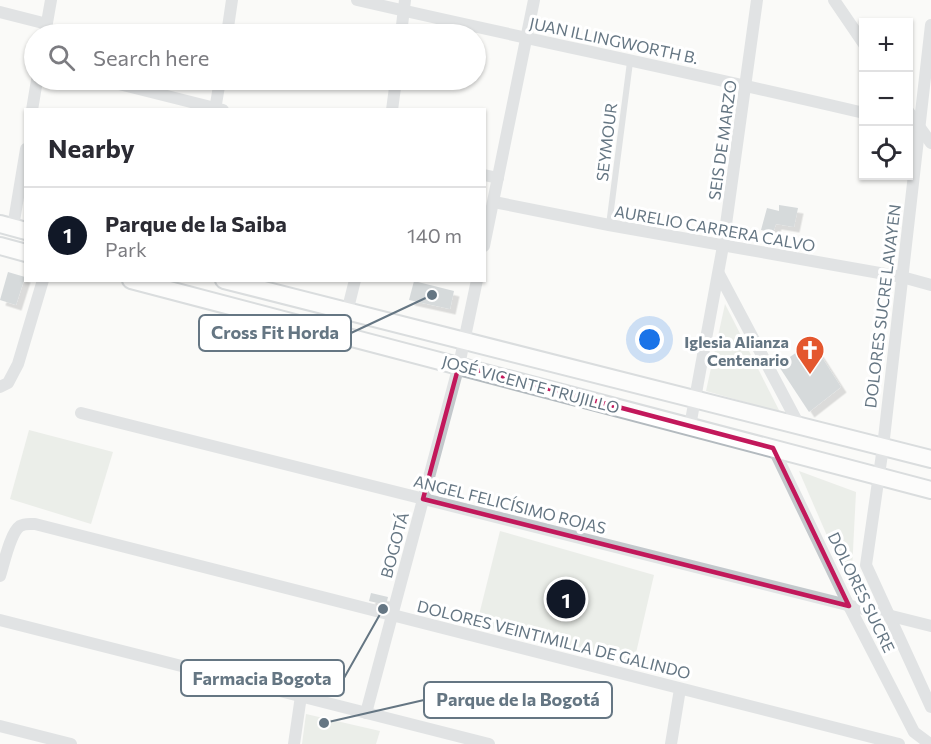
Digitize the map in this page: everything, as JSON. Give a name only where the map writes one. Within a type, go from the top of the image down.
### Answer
[{"type":"main road","points":[[0,246],[24,252]]},
{"type":"main road","name":"JOSÉ VICENTE TRUJILLO","points":[[139,282],[931,490]]},
{"type":"main road","name":"JOSÉ VICENTE TRUJILLO","points":[[232,282],[931,459]]},
{"type":"street","points":[[47,24],[51,0]]},
{"type":"street","points":[[228,24],[232,0]]},
{"type":"street","name":"JUAN ILLINGWORTH B.","points":[[357,0],[404,5],[476,24]]},
{"type":"street","points":[[486,237],[534,0]]},
{"type":"street","name":"SEIS DE MARZO","points":[[690,426],[719,274],[757,0]]},
{"type":"street","points":[[834,0],[859,37]]},
{"type":"street","points":[[402,24],[404,5]]},
{"type":"street","points":[[0,12],[32,24]]},
{"type":"street","name":"DOLORES SUCRE LAVAYEN","points":[[882,447],[931,25]]},
{"type":"street","name":"JUAN ILLINGWORTH B.","points":[[486,27],[630,62],[747,85],[859,112]]},
{"type":"street","points":[[32,108],[35,90]]},
{"type":"street","points":[[143,90],[214,108]]},
{"type":"street","points":[[218,108],[219,90]]},
{"type":"street","points":[[392,108],[395,90]]},
{"type":"street","points":[[920,127],[931,143]]},
{"type":"street","points":[[13,227],[24,162]]},
{"type":"street","points":[[486,175],[498,178]]},
{"type":"street","name":"AURELIO CARRERA CALVO","points":[[494,202],[723,246],[902,277],[931,285]]},
{"type":"street","points":[[719,274],[799,425]]},
{"type":"street","points":[[0,387],[8,382],[18,364],[42,282]]},
{"type":"street","points":[[347,312],[354,282]]},
{"type":"street","name":"BOGOTÁ","points":[[366,713],[459,365],[477,282]]},
{"type":"street","name":"ANGEL FELICÍSIMO ROJAS","points":[[81,412],[931,626]]},
{"type":"street","name":"DOLORES SUCRE","points":[[882,447],[866,565],[931,707]]},
{"type":"street","name":"DOLORES SUCRE","points":[[773,448],[849,606],[914,732],[930,744]]},
{"type":"street","name":"DOLORES VEINTIMILLA DE GALINDO","points":[[0,573],[14,532],[19,526],[35,524],[899,744]]},
{"type":"street","points":[[0,620],[489,744]]},
{"type":"street","points":[[671,744],[680,689]]},
{"type":"street","points":[[294,744],[301,696]]},
{"type":"street","points":[[0,726],[71,744]]},
{"type":"lane","name":"SEYMOUR","points":[[609,225],[630,62]]},
{"type":"highlighted area","points":[[459,365],[773,448],[849,606],[423,499]]},
{"type":"shaded area","points":[[725,304],[780,412],[706,391]]},
{"type":"shaded area","points":[[29,430],[113,452],[91,524],[10,499]]},
{"type":"shaded area","points":[[799,471],[856,492],[852,570],[841,568]]},
{"type":"shaded area","points":[[500,531],[654,575],[633,666],[477,623]]},
{"type":"shaded area","points":[[306,714],[380,731],[376,744],[302,744]]},
{"type":"building","points":[[779,205],[798,208],[794,227],[776,224],[773,233],[761,230],[767,208],[779,211]]},
{"type":"building","points":[[8,272],[24,277],[16,305],[0,300]]},
{"type":"building","points":[[414,282],[454,291],[450,309],[409,300]]},
{"type":"building","name":"Iglesia Alianza Centenario","points":[[812,342],[841,387],[809,412],[778,365]]},
{"type":"building","points":[[371,593],[388,597],[386,605],[369,601]]},
{"type":"place","name":"Cross Fit Horda","points":[[432,295]]},
{"type":"place","name":"Iglesia Alianza Centenario","points":[[810,376]]},
{"type":"place","name":"Parque de la Saiba","points":[[566,599]]},
{"type":"place","name":"Farmacia Bogota","points":[[383,609]]},
{"type":"place","name":"Parque de la Bogotá","points":[[324,723]]}]
